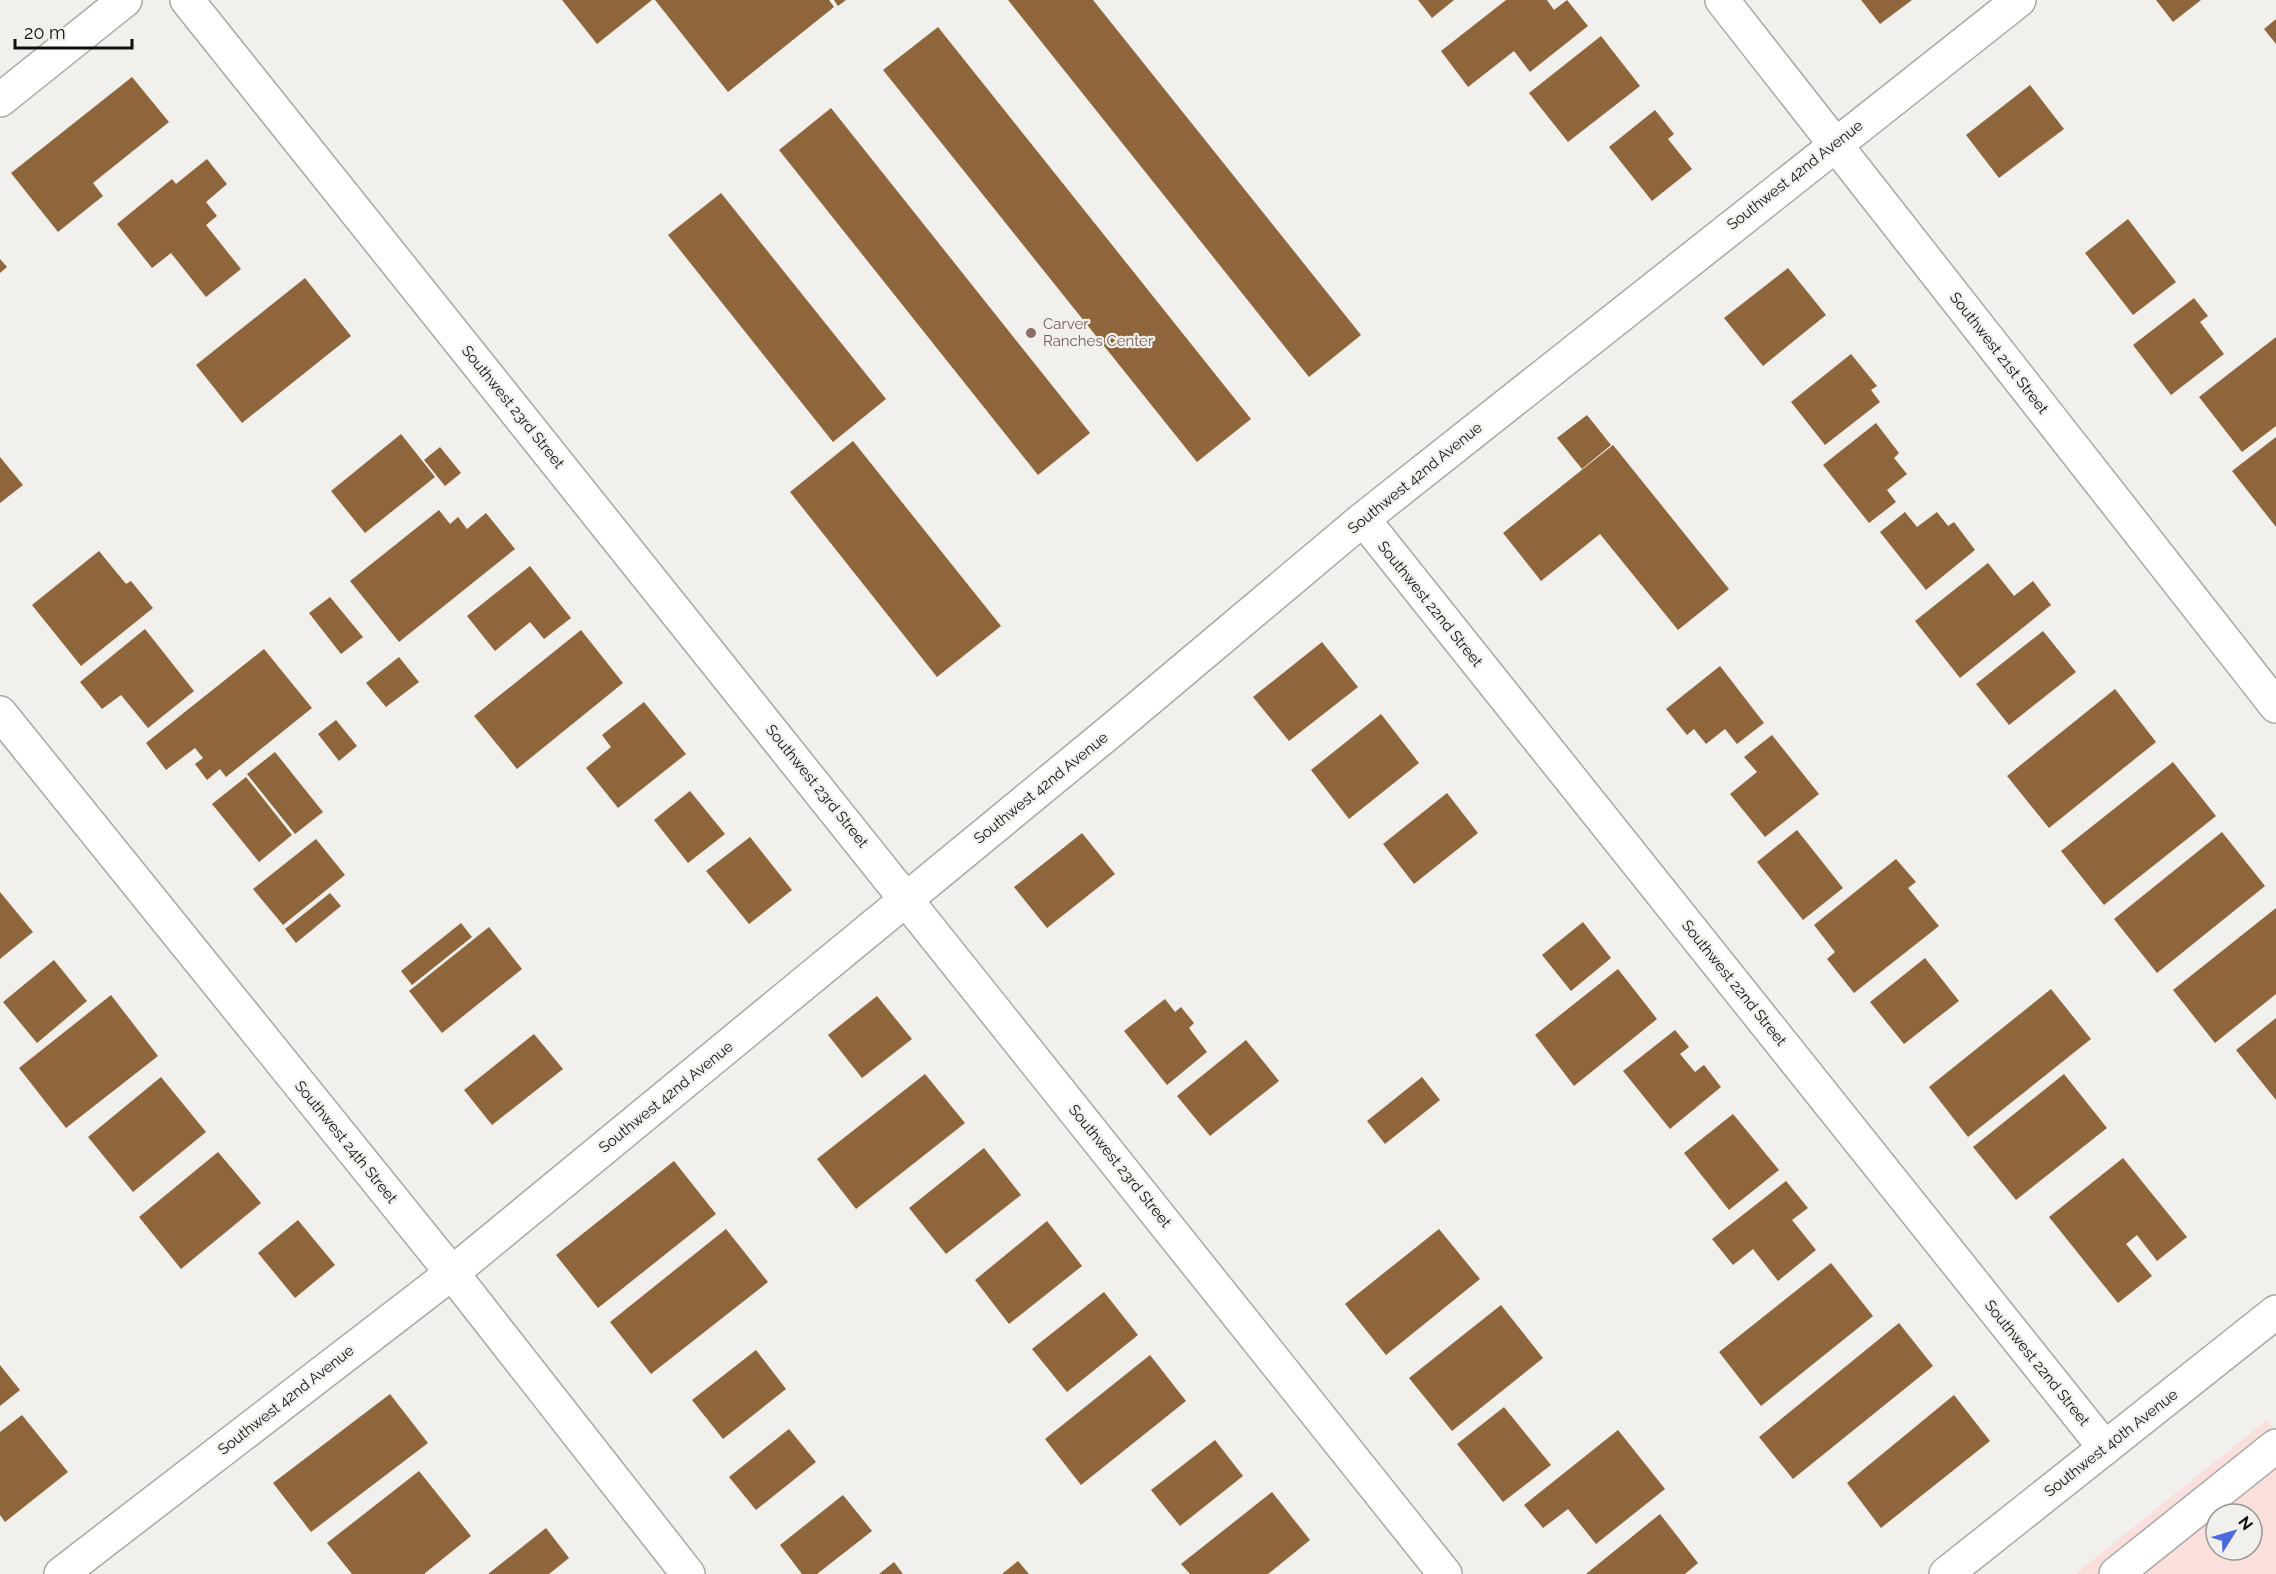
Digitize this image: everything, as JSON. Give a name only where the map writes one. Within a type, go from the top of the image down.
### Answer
[{"type":"street","points":[[0,100],[125,0]]},
{"type":"street","name":"Southwest 23rd Street","points":[[187,0],[1445,1574]]},
{"type":"street","name":"Southwest 21st Street","points":[[1722,0],[2276,706]]},
{"type":"street","name":"Southwest 42nd Avenue","points":[[61,1574],[452,1273],[1363,519],[1835,143],[2019,0]]},
{"type":"street","name":"Southwest 22nd Street","points":[[1363,519],[2105,1448]]},
{"type":"street","name":"Southwest 24th Street","points":[[0,713],[452,1273],[688,1574]]},
{"type":"street","name":"Southwest 40th Avenue","points":[[1946,1574],[2276,1312]]},
{"type":"street","points":[[2116,1574],[2276,1446]]},
{"type":"shaded area","points":[[2267,1420],[2276,1432],[2276,1574],[2075,1574]]},
{"type":"building","points":[[562,0],[652,0],[597,44]]},
{"type":"building","points":[[655,0],[829,0],[834,7],[728,92]]},
{"type":"building","points":[[834,0],[846,0],[838,6]]},
{"type":"building","points":[[1008,0],[1093,0],[1361,335],[1309,377]]},
{"type":"building","points":[[1418,0],[1454,0],[1432,18]]},
{"type":"building","points":[[1506,0],[1547,0],[1554,10],[1567,0],[1588,26],[1530,72],[1514,51],[1468,87],[1441,51]]},
{"type":"building","points":[[1861,0],[1912,0],[1880,24]]},
{"type":"building","points":[[2156,0],[2201,0],[2173,22]]},
{"type":"building","points":[[2276,19],[2276,44],[2264,29]]},
{"type":"building","points":[[938,27],[1251,419],[1197,462],[883,70]]},
{"type":"building","points":[[1601,36],[1640,86],[1568,142],[1529,93]]},
{"type":"building","points":[[132,77],[169,122],[93,183],[103,196],[58,232],[11,173]]},
{"type":"building","points":[[2030,85],[2064,129],[1999,178],[1966,135]]},
{"type":"building","points":[[831,108],[1090,433],[1038,475],[779,150]]},
{"type":"building","points":[[1655,110],[1674,134],[1668,139],[1692,169],[1652,201],[1609,147]]},
{"type":"building","points":[[207,159],[227,184],[206,202],[217,216],[206,225],[241,269],[206,297],[171,253],[152,268],[117,224],[172,179],[176,184]]},
{"type":"building","points":[[721,193],[886,399],[833,442],[668,235]]},
{"type":"building","points":[[2128,219],[2176,282],[2133,315],[2085,253]]},
{"type":"building","points":[[0,259],[7,267],[0,273]]},
{"type":"building","points":[[1788,268],[1826,315],[1763,366],[1724,318]]},
{"type":"building","points":[[305,278],[351,336],[242,423],[196,365]]},
{"type":"building","points":[[2194,298],[2208,316],[2200,322],[2224,354],[2171,395],[2133,345]]},
{"type":"building","points":[[2276,337],[2276,426],[2242,452],[2199,397]]},
{"type":"building","points":[[1851,354],[1877,386],[1871,390],[1880,402],[1825,445],[1791,402]]},
{"type":"building","points":[[1587,415],[1611,445],[1582,469],[1557,438]]},
{"type":"building","points":[[1876,423],[1899,453],[1894,458],[1907,474],[1887,490],[1896,502],[1869,523],[1823,465]]},
{"type":"building","points":[[401,434],[435,477],[365,533],[331,491]]},
{"type":"building","points":[[2276,437],[2276,527],[2232,471]]},
{"type":"building","points":[[853,441],[1001,626],[937,677],[790,492]]},
{"type":"building","points":[[1613,445],[1729,589],[1678,630],[1600,534],[1541,581],[1503,533]]},
{"type":"building","points":[[440,447],[461,473],[445,486],[424,460]]},
{"type":"building","points":[[0,457],[23,485],[0,503]]},
{"type":"building","points":[[439,510],[450,524],[458,517],[467,529],[486,513],[515,549],[399,642],[350,581]]},
{"type":"building","points":[[1905,512],[1917,527],[1937,512],[1948,526],[1954,522],[1975,550],[1926,590],[1880,532]]},
{"type":"building","points":[[99,551],[126,584],[131,581],[153,608],[81,666],[32,605]]},
{"type":"building","points":[[1988,563],[2014,596],[2033,581],[2051,605],[1960,678],[1915,621]]},
{"type":"building","points":[[530,566],[571,618],[544,639],[530,622],[495,651],[467,616]]},
{"type":"building","points":[[330,597],[363,637],[341,654],[309,613]]},
{"type":"building","points":[[145,629],[194,691],[148,728],[121,695],[102,709],[80,682]]},
{"type":"building","points":[[581,630],[623,683],[517,769],[474,716]]},
{"type":"building","points":[[2043,631],[2076,672],[2009,725],[1976,684]]},
{"type":"building","points":[[1322,642],[1358,687],[1289,741],[1253,697]]},
{"type":"building","points":[[264,649],[312,708],[226,777],[220,769],[207,780],[195,764],[203,758],[195,748],[166,770],[146,743]]},
{"type":"building","points":[[399,657],[419,682],[386,707],[366,683]]},
{"type":"building","points":[[1720,666],[1764,723],[1737,744],[1725,729],[1706,744],[1694,729],[1687,735],[1666,709]]},
{"type":"building","points":[[2115,689],[2156,742],[2049,828],[2007,776]]},
{"type":"building","points":[[644,702],[686,754],[618,808],[586,768],[611,747],[602,735]]},
{"type":"building","points":[[1381,714],[1419,763],[1349,819],[1311,770]]},
{"type":"building","points":[[336,720],[357,746],[339,761],[318,734]]},
{"type":"building","points":[[1772,735],[1819,794],[1765,837],[1730,794],[1757,772],[1744,757]]},
{"type":"building","points":[[275,752],[323,812],[295,834],[247,774]]},
{"type":"building","points":[[2173,762],[2216,816],[2104,905],[2061,851]]},
{"type":"building","points":[[246,777],[292,835],[259,862],[212,804]]},
{"type":"building","points":[[690,791],[725,834],[688,863],[654,820]]},
{"type":"building","points":[[1447,793],[1478,833],[1414,884],[1383,844]]},
{"type":"building","points":[[1797,830],[1843,888],[1803,920],[1757,862]]},
{"type":"building","points":[[2222,832],[2265,886],[2157,973],[2114,919]]},
{"type":"building","points":[[1082,833],[1115,874],[1047,928],[1014,887]]},
{"type":"building","points":[[750,837],[792,890],[749,924],[706,871]]},
{"type":"building","points":[[316,839],[345,875],[283,925],[253,889]]},
{"type":"building","points":[[1896,859],[1916,882],[1908,888],[1939,926],[1854,993],[1827,959],[1835,952],[1814,925]]},
{"type":"building","points":[[0,892],[33,932],[0,959]]},
{"type":"building","points":[[330,893],[341,906],[296,943],[285,929]]},
{"type":"building","points":[[2276,908],[2276,994],[2215,1043],[2173,990]]},
{"type":"building","points":[[1583,922],[1611,958],[1571,991],[1542,955]]},
{"type":"building","points":[[461,923],[472,937],[412,985],[401,971]]},
{"type":"building","points":[[489,927],[522,969],[442,1033],[409,991]]},
{"type":"building","points":[[1925,958],[1959,1001],[1904,1044],[1870,1002]]},
{"type":"building","points":[[54,960],[87,1001],[37,1043],[3,1002]]},
{"type":"building","points":[[1618,969],[1657,1019],[1574,1086],[1535,1035]]},
{"type":"building","points":[[2051,989],[2091,1039],[1968,1137],[1929,1087]]},
{"type":"building","points":[[111,995],[158,1056],[66,1128],[19,1068]]},
{"type":"building","points":[[877,996],[912,1039],[862,1078],[828,1035]]},
{"type":"building","points":[[1165,999],[1175,1012],[1181,1007],[1194,1023],[1189,1028],[1207,1052],[1167,1085],[1124,1031]]},
{"type":"building","points":[[2276,1018],[2276,1100],[2236,1050]]},
{"type":"building","points":[[1675,1030],[1689,1047],[1680,1054],[1695,1072],[1704,1065],[1721,1087],[1670,1129],[1623,1071]]},
{"type":"building","points":[[534,1034],[563,1069],[492,1125],[464,1090]]},
{"type":"building","points":[[1246,1040],[1279,1081],[1210,1136],[1177,1096]]},
{"type":"building","points":[[925,1074],[965,1123],[856,1209],[817,1159]]},
{"type":"building","points":[[2064,1074],[2107,1128],[2016,1200],[1973,1147]]},
{"type":"building","points":[[161,1077],[206,1132],[133,1192],[88,1137]]},
{"type":"building","points":[[1422,1077],[1440,1100],[1385,1144],[1367,1121]]},
{"type":"building","points":[[1733,1114],[1779,1170],[1729,1210],[1684,1153]]},
{"type":"building","points":[[984,1148],[1021,1195],[946,1254],[909,1208]]},
{"type":"building","points":[[218,1152],[261,1203],[181,1269],[139,1217]]},
{"type":"building","points":[[2123,1158],[2187,1237],[2157,1261],[2137,1235],[2126,1244],[2152,1276],[2118,1303],[2049,1217]]},
{"type":"building","points":[[674,1161],[716,1214],[598,1308],[556,1255]]},
{"type":"building","points":[[1786,1181],[1808,1208],[1792,1220],[1816,1250],[1778,1281],[1753,1249],[1733,1265],[1712,1239]]},
{"type":"building","points":[[298,1220],[335,1265],[295,1298],[258,1253]]},
{"type":"building","points":[[1047,1221],[1082,1266],[1009,1324],[975,1280]]},
{"type":"building","points":[[726,1229],[768,1282],[651,1374],[610,1322]]},
{"type":"building","points":[[1439,1229],[1480,1279],[1386,1355],[1345,1304]]},
{"type":"building","points":[[1831,1263],[1873,1316],[1761,1406],[1719,1352]]},
{"type":"building","points":[[1104,1292],[1138,1335],[1067,1392],[1032,1349]]},
{"type":"building","points":[[1501,1305],[1543,1358],[1452,1431],[1409,1378]]},
{"type":"building","points":[[1899,1323],[1933,1366],[1793,1479],[1759,1437]]},
{"type":"building","points":[[756,1350],[786,1389],[723,1439],[692,1400]]},
{"type":"building","points":[[1150,1355],[1186,1401],[1081,1485],[1045,1439]]},
{"type":"building","points":[[0,1365],[20,1390],[0,1406]]},
{"type":"building","points":[[390,1394],[428,1443],[311,1532],[273,1483]]},
{"type":"building","points":[[1954,1395],[1990,1441],[1881,1528],[1847,1483]]},
{"type":"building","points":[[1504,1407],[1551,1465],[1503,1502],[1457,1444]]},
{"type":"building","points":[[22,1415],[68,1472],[5,1522],[0,1515],[0,1432]]},
{"type":"building","points":[[789,1429],[816,1462],[756,1510],[729,1477]]},
{"type":"building","points":[[1618,1430],[1665,1489],[1596,1544],[1568,1509],[1543,1528],[1524,1505]]},
{"type":"building","points":[[1215,1440],[1243,1476],[1180,1526],[1151,1490]]},
{"type":"building","points":[[419,1471],[471,1536],[424,1574],[352,1574],[327,1543]]},
{"type":"building","points":[[1272,1492],[1310,1540],[1268,1574],[1190,1574],[1181,1564]]},
{"type":"building","points":[[843,1495],[872,1531],[817,1574],[802,1574],[780,1545]]},
{"type":"building","points":[[1660,1514],[1698,1563],[1685,1574],[1586,1574]]},
{"type":"building","points":[[546,1528],[569,1558],[549,1574],[488,1574]]},
{"type":"building","points":[[1018,1561],[1029,1574],[1002,1574]]},
{"type":"building","points":[[894,1562],[903,1574],[879,1574]]},
{"type":"place","name":"Carver Ranches Center","points":[[1031,333]]}]
